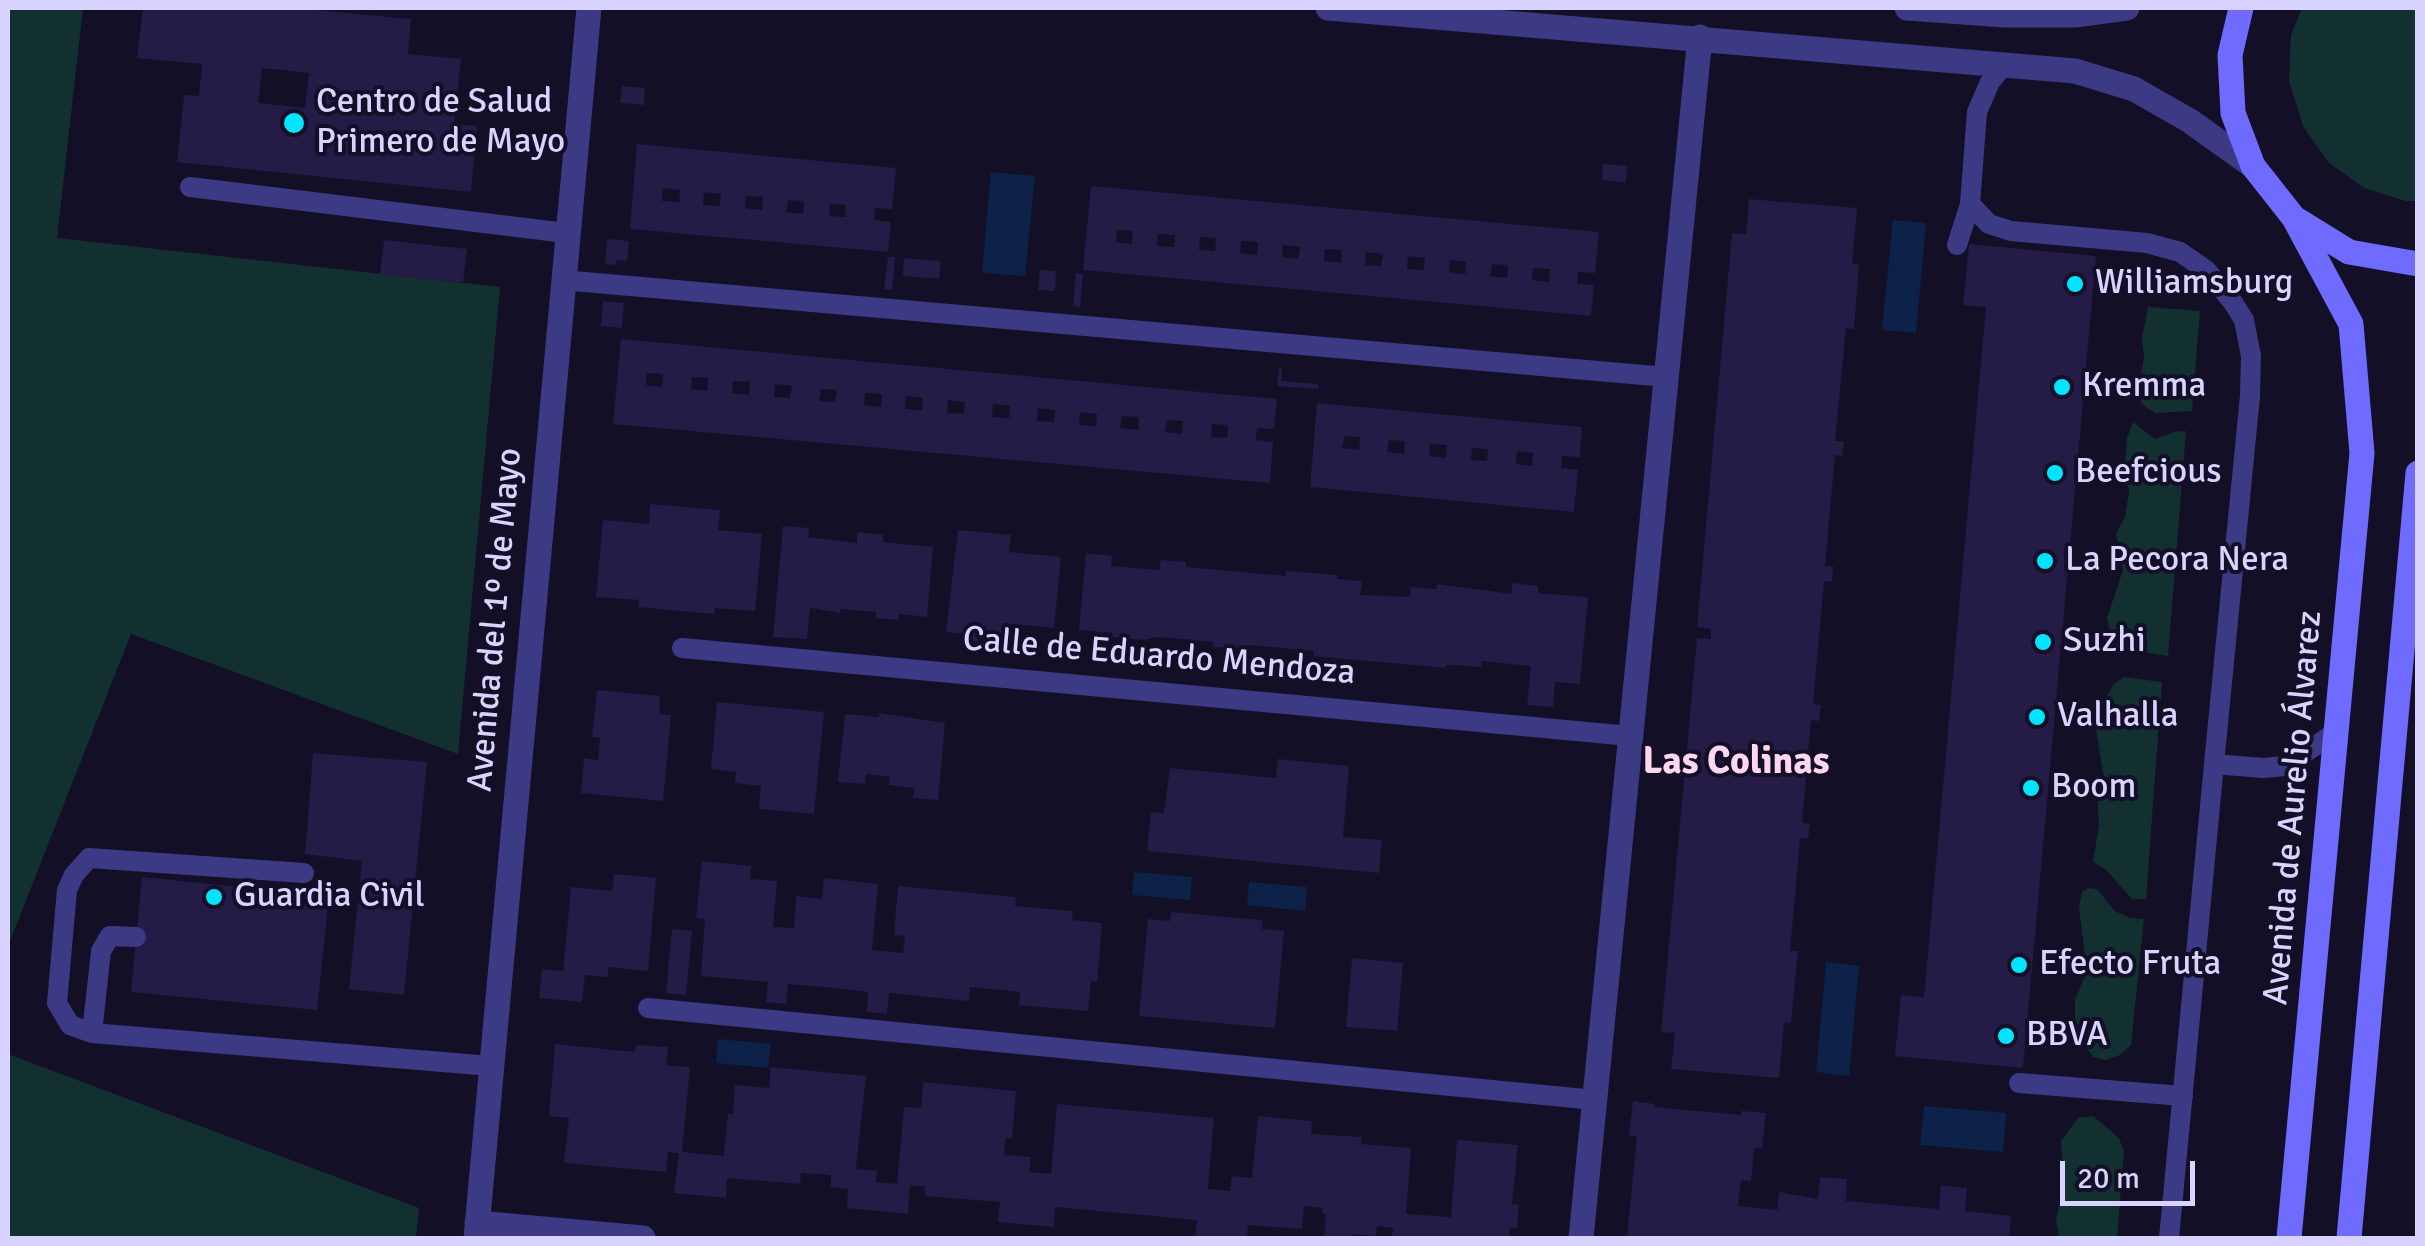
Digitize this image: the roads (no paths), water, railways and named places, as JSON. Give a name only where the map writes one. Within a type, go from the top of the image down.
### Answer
[{"type":"main road","points":[[2242,8],[2230,55],[2233,113],[2253,166],[2294,218],[2350,252],[2418,264]]},
{"type":"main road","name":"Avenida de Aurelio Álvarez","points":[[2289,1238],[2362,453],[2352,324],[2294,218]]},
{"type":"main road","points":[[2349,1238],[2418,473]]},
{"type":"street","name":"Avenida del 1º de Mayo","points":[[476,1231],[589,8]]},
{"type":"street","points":[[1328,8],[2075,71],[2134,89],[2190,121],[2253,166]]},
{"type":"street","points":[[1907,8],[2076,16],[2128,8]]},
{"type":"street","points":[[1582,1238],[1700,37]]},
{"type":"street","points":[[476,1231],[643,1238]]},
{"type":"lane","points":[[1957,245],[1970,204],[1977,112],[2004,64]]},
{"type":"lane","points":[[190,187],[566,233]]},
{"type":"lane","points":[[1970,204],[1989,224],[2011,231],[2118,239],[2180,252],[2206,270],[2232,301],[2244,320],[2251,356],[2168,1238]]},
{"type":"lane","points":[[562,280],[1666,377]]},
{"type":"lane","name":"Calle de Eduardo Mendoza","points":[[682,648],[1630,736]]},
{"type":"lane","points":[[2214,764],[2285,766],[2336,732]]},
{"type":"lane","points":[[304,873],[90,858],[66,890],[57,1003],[70,1026],[92,1033],[491,1066]]},
{"type":"lane","points":[[92,1033],[101,952],[110,936],[136,937]]},
{"type":"lane","points":[[648,1008],[1595,1100]]},
{"type":"lane","points":[[2019,1083],[2183,1096]]},
{"type":"water","points":[[991,172],[1035,176],[1025,276],[982,273]]},
{"type":"water","points":[[1893,220],[1926,223],[1916,333],[1882,330]]},
{"type":"water","points":[[1134,872],[1192,877],[1190,900],[1132,895]]},
{"type":"water","points":[[1249,882],[1307,887],[1305,911],[1247,905]]},
{"type":"water","points":[[1826,962],[1859,966],[1849,1076],[1816,1072]]},
{"type":"water","points":[[718,1039],[771,1044],[768,1068],[716,1063]]},
{"type":"water","points":[[1924,1106],[2006,1113],[2003,1152],[1920,1145]]},
{"type":"place","name":"Centro de Salud Primero de Mayo","points":[[294,123]]},
{"type":"place","name":"Williamsburg","points":[[2075,284]]},
{"type":"place","name":"Kremma","points":[[2062,387]]},
{"type":"place","name":"Beefcious","points":[[2055,473]]},
{"type":"place","name":"La Pecora Nera","points":[[2045,561]]},
{"type":"place","name":"Suzhi","points":[[2043,642]]},
{"type":"place","name":"Valhalla","points":[[2037,717]]},
{"type":"place","name":"Boom","points":[[2031,788]]},
{"type":"place","name":"Guardia Civil","points":[[214,897]]},
{"type":"place","name":"Efecto Fruta","points":[[2019,965]]},
{"type":"place","name":"BBVA","points":[[2006,1036]]},
{"type":"district","name":"Las Colinas","points":[[1736,763]]}]
